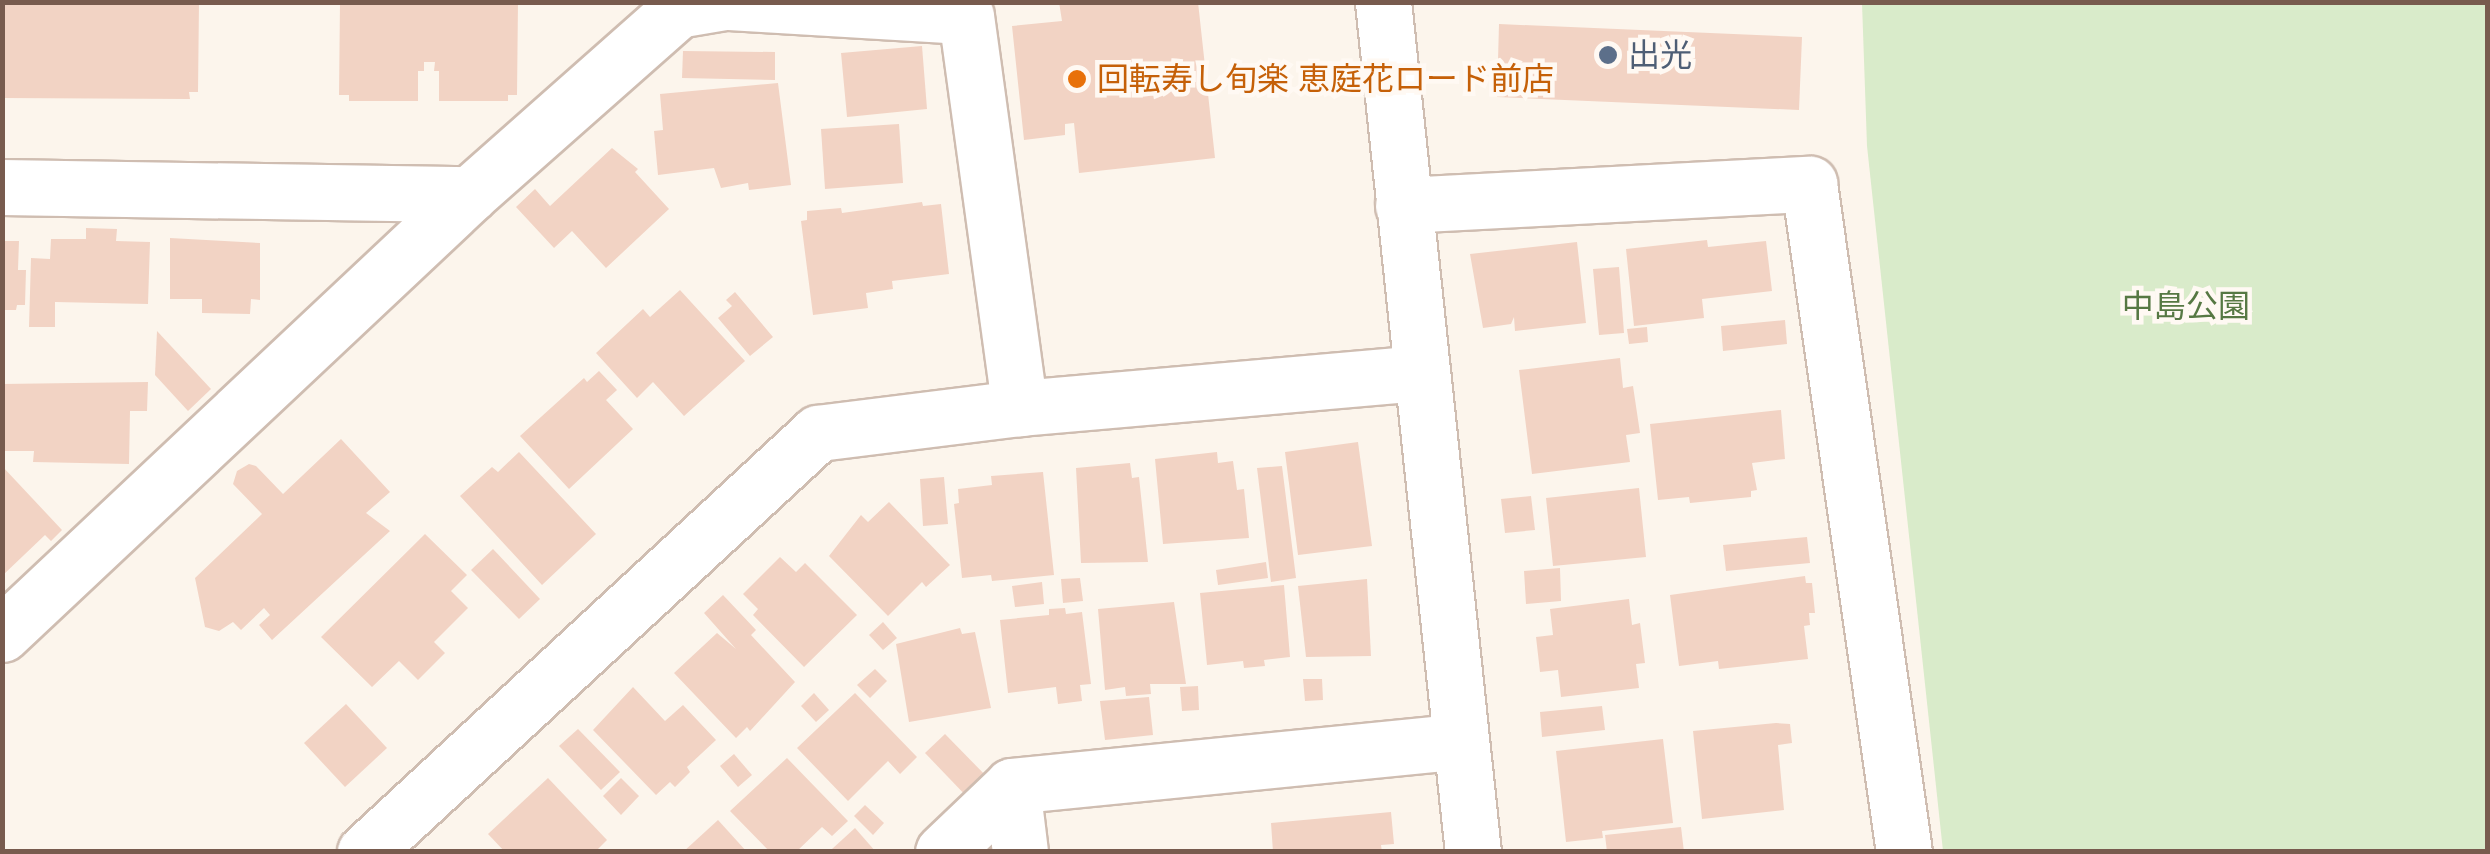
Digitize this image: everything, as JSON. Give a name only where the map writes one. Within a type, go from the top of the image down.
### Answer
[{"type":"street","points":[[2,634],[470,194],[678,10],[726,2],[966,16],[1020,408]]},
{"type":"street","points":[[1383,2],[1419,373],[1473,852]]},
{"type":"street","points":[[1403,205],[1809,184],[1904,852]]},
{"type":"street","points":[[2,187],[470,194]]},
{"type":"street","points":[[385,845],[818,432],[1020,408],[1419,373]]},
{"type":"street","points":[[943,852],[1012,786],[1460,741]]},
{"type":"street","points":[[1012,786],[1020,852]]},
{"type":"green space","name":"中島公園","points":[[1862,3],[2487,3],[2487,851],[1943,851],[1867,146]]},
{"type":"building","points":[[2,2],[199,2],[198,92],[189,92],[190,99],[2,98]]},
{"type":"building","points":[[340,2],[518,2],[517,95],[508,95],[508,101],[439,101],[439,71],[434,71],[435,62],[424,62],[424,71],[418,71],[418,101],[349,101],[349,95],[339,95]]},
{"type":"building","points":[[1059,2],[1198,2],[1215,158],[1079,173],[1074,123],[1065,124],[1065,135],[1024,140],[1012,26],[1062,21]]},
{"type":"building","points":[[1499,24],[1802,37],[1799,110],[1497,97]]},
{"type":"building","points":[[922,46],[927,109],[847,117],[841,53]]},
{"type":"building","points":[[683,51],[775,52],[775,80],[682,78]]},
{"type":"building","points":[[778,83],[791,185],[749,190],[748,183],[721,188],[714,168],[658,175],[654,131],[663,130],[660,94]]},
{"type":"building","points":[[899,124],[903,183],[825,189],[821,129]]},
{"type":"building","points":[[612,148],[638,169],[635,172],[669,209],[606,268],[572,231],[554,248],[516,207],[535,189],[550,206]]},
{"type":"building","points":[[922,202],[923,206],[941,204],[949,274],[892,281],[893,289],[866,293],[868,308],[813,315],[801,221],[807,220],[807,211],[841,208],[842,213]]},
{"type":"building","points":[[86,228],[117,229],[116,241],[150,242],[148,304],[55,302],[55,327],[29,327],[31,258],[50,259],[51,239],[86,239]]},
{"type":"building","points":[[170,238],[260,243],[260,300],[251,299],[250,314],[202,313],[202,299],[170,299]]},
{"type":"building","points":[[1707,240],[1708,247],[1766,241],[1772,291],[1702,299],[1704,318],[1634,326],[1626,249]]},
{"type":"building","points":[[2,241],[19,241],[18,270],[26,270],[25,305],[17,305],[16,310],[2,310]]},
{"type":"building","points":[[1577,242],[1586,323],[1515,331],[1514,317],[1511,324],[1483,328],[1470,254]]},
{"type":"building","points":[[1619,267],[1624,333],[1599,335],[1593,269]]},
{"type":"building","points":[[680,290],[745,361],[684,416],[653,382],[637,398],[596,353],[643,309],[650,317]]},
{"type":"building","points":[[735,292],[773,337],[750,356],[718,318],[732,306],[726,300]]},
{"type":"building","points":[[1785,320],[1787,344],[1723,351],[1721,326]]},
{"type":"building","points":[[1647,327],[1648,342],[1629,344],[1627,329]]},
{"type":"building","points":[[157,331],[211,389],[188,411],[155,375]]},
{"type":"building","points":[[1620,358],[1623,388],[1633,386],[1640,433],[1626,435],[1630,462],[1532,474],[1519,370]]},
{"type":"building","points":[[599,371],[617,390],[606,400],[633,429],[569,489],[520,436],[584,378],[587,382]]},
{"type":"building","points":[[148,382],[147,411],[130,411],[129,464],[33,462],[34,451],[5,451],[2,384]]},
{"type":"building","points":[[1781,410],[1785,459],[1752,463],[1757,490],[1751,491],[1751,497],[1690,503],[1689,497],[1658,500],[1650,424]]},
{"type":"building","points":[[341,439],[390,492],[366,513],[390,531],[272,640],[259,625],[270,615],[264,608],[241,630],[233,622],[219,631],[205,627],[195,578],[262,514],[233,484],[237,471],[249,464],[256,466],[283,494]]},
{"type":"building","points":[[1358,442],[1372,546],[1298,555],[1285,452]]},
{"type":"building","points":[[519,452],[596,534],[542,585],[460,496],[492,467],[498,472]]},
{"type":"building","points":[[1217,452],[1218,463],[1233,461],[1237,490],[1244,489],[1249,538],[1163,544],[1155,459]]},
{"type":"building","points":[[1130,463],[1132,478],[1139,477],[1148,562],[1081,563],[1076,468]]},
{"type":"building","points":[[2,466],[62,530],[51,541],[45,535],[2,576]]},
{"type":"building","points":[[1282,466],[1296,578],[1271,582],[1257,468]]},
{"type":"building","points":[[1043,472],[1054,575],[992,581],[991,575],[962,578],[954,504],[959,503],[958,489],[992,485],[991,476]]},
{"type":"building","points":[[944,477],[948,524],[923,526],[920,479]]},
{"type":"building","points":[[1639,488],[1646,557],[1553,566],[1546,498]]},
{"type":"building","points":[[1531,496],[1535,530],[1505,533],[1501,499]]},
{"type":"building","points":[[889,502],[950,565],[926,587],[922,582],[888,616],[829,556],[861,515],[868,522]]},
{"type":"building","points":[[425,534],[467,575],[451,591],[468,608],[434,642],[445,653],[418,680],[399,661],[372,687],[321,637]]},
{"type":"building","points":[[1807,537],[1810,563],[1726,571],[1723,545]]},
{"type":"building","points":[[493,549],[540,599],[519,619],[471,570]]},
{"type":"building","points":[[780,557],[796,572],[805,563],[857,615],[804,667],[753,615],[758,609],[743,594]]},
{"type":"building","points":[[1266,562],[1268,578],[1218,585],[1216,570]]},
{"type":"building","points":[[1560,568],[1561,601],[1526,604],[1524,571]]},
{"type":"building","points":[[1805,576],[1806,583],[1812,583],[1815,613],[1809,613],[1810,625],[1804,626],[1808,659],[1719,669],[1718,661],[1679,666],[1670,595]]},
{"type":"building","points":[[1080,578],[1083,601],[1063,603],[1061,579]]},
{"type":"building","points":[[1367,579],[1371,656],[1306,657],[1298,586]]},
{"type":"building","points":[[1042,582],[1044,604],[1015,607],[1012,586]]},
{"type":"building","points":[[1284,585],[1290,657],[1264,660],[1265,666],[1244,668],[1243,661],[1207,665],[1200,593]]},
{"type":"building","points":[[723,595],[756,630],[751,635],[795,682],[750,731],[747,727],[736,738],[674,673],[717,633],[736,649],[704,613]]},
{"type":"building","points":[[1629,599],[1632,625],[1640,623],[1645,663],[1636,664],[1639,688],[1561,697],[1558,670],[1540,672],[1536,637],[1553,635],[1550,609]]},
{"type":"building","points":[[1174,602],[1186,684],[1150,684],[1151,694],[1126,696],[1125,687],[1105,690],[1098,609]]},
{"type":"building","points":[[1065,608],[1066,614],[1082,612],[1091,684],[1080,685],[1082,701],[1058,704],[1056,687],[1008,693],[1000,620],[1049,615],[1049,609]]},
{"type":"building","points":[[883,622],[897,638],[883,650],[869,635]]},
{"type":"building","points":[[960,628],[962,634],[975,632],[991,708],[909,722],[896,644]]},
{"type":"building","points":[[875,669],[887,681],[870,698],[857,685]]},
{"type":"building","points":[[1303,679],[1322,679],[1323,700],[1305,701]]},
{"type":"building","points":[[1198,686],[1199,710],[1182,711],[1180,687]]},
{"type":"building","points":[[633,687],[665,721],[683,705],[716,740],[687,767],[690,772],[675,787],[670,782],[656,795],[593,730]]},
{"type":"building","points":[[814,693],[829,710],[816,722],[801,706]]},
{"type":"building","points":[[855,693],[917,757],[900,774],[888,761],[848,801],[797,748]]},
{"type":"building","points":[[1149,697],[1153,735],[1105,740],[1100,701]]},
{"type":"building","points":[[346,704],[387,748],[345,787],[304,743]]},
{"type":"building","points":[[1602,706],[1605,730],[1542,737],[1540,712]]},
{"type":"building","points":[[1790,724],[1792,743],[1778,745],[1784,810],[1702,819],[1693,731]]},
{"type":"building","points":[[578,729],[620,772],[601,790],[559,746]]},
{"type":"building","points":[[945,734],[991,781],[971,801],[925,753]]},
{"type":"building","points":[[1663,739],[1673,823],[1602,831],[1603,838],[1566,842],[1556,751]]},
{"type":"building","points":[[734,754],[752,775],[738,787],[720,766]]},
{"type":"building","points":[[787,758],[848,821],[832,836],[822,827],[796,852],[770,852],[730,811]]},
{"type":"building","points":[[548,778],[607,840],[595,852],[505,852],[488,834]]},
{"type":"building","points":[[621,778],[639,796],[621,815],[603,796]]},
{"type":"building","points":[[865,805],[884,823],[873,835],[854,816]]},
{"type":"building","points":[[1391,812],[1394,844],[1381,845],[1382,852],[1273,852],[1271,823]]},
{"type":"building","points":[[718,820],[747,852],[683,852]]},
{"type":"building","points":[[1681,827],[1684,852],[1607,852],[1605,835]]},
{"type":"building","points":[[855,828],[876,852],[832,849]]},
{"type":"place","name":"出光","points":[[1608,55]]},
{"type":"place","name":"回転寿し旬楽 恵庭花ロード前店","points":[[1077,79]]}]
